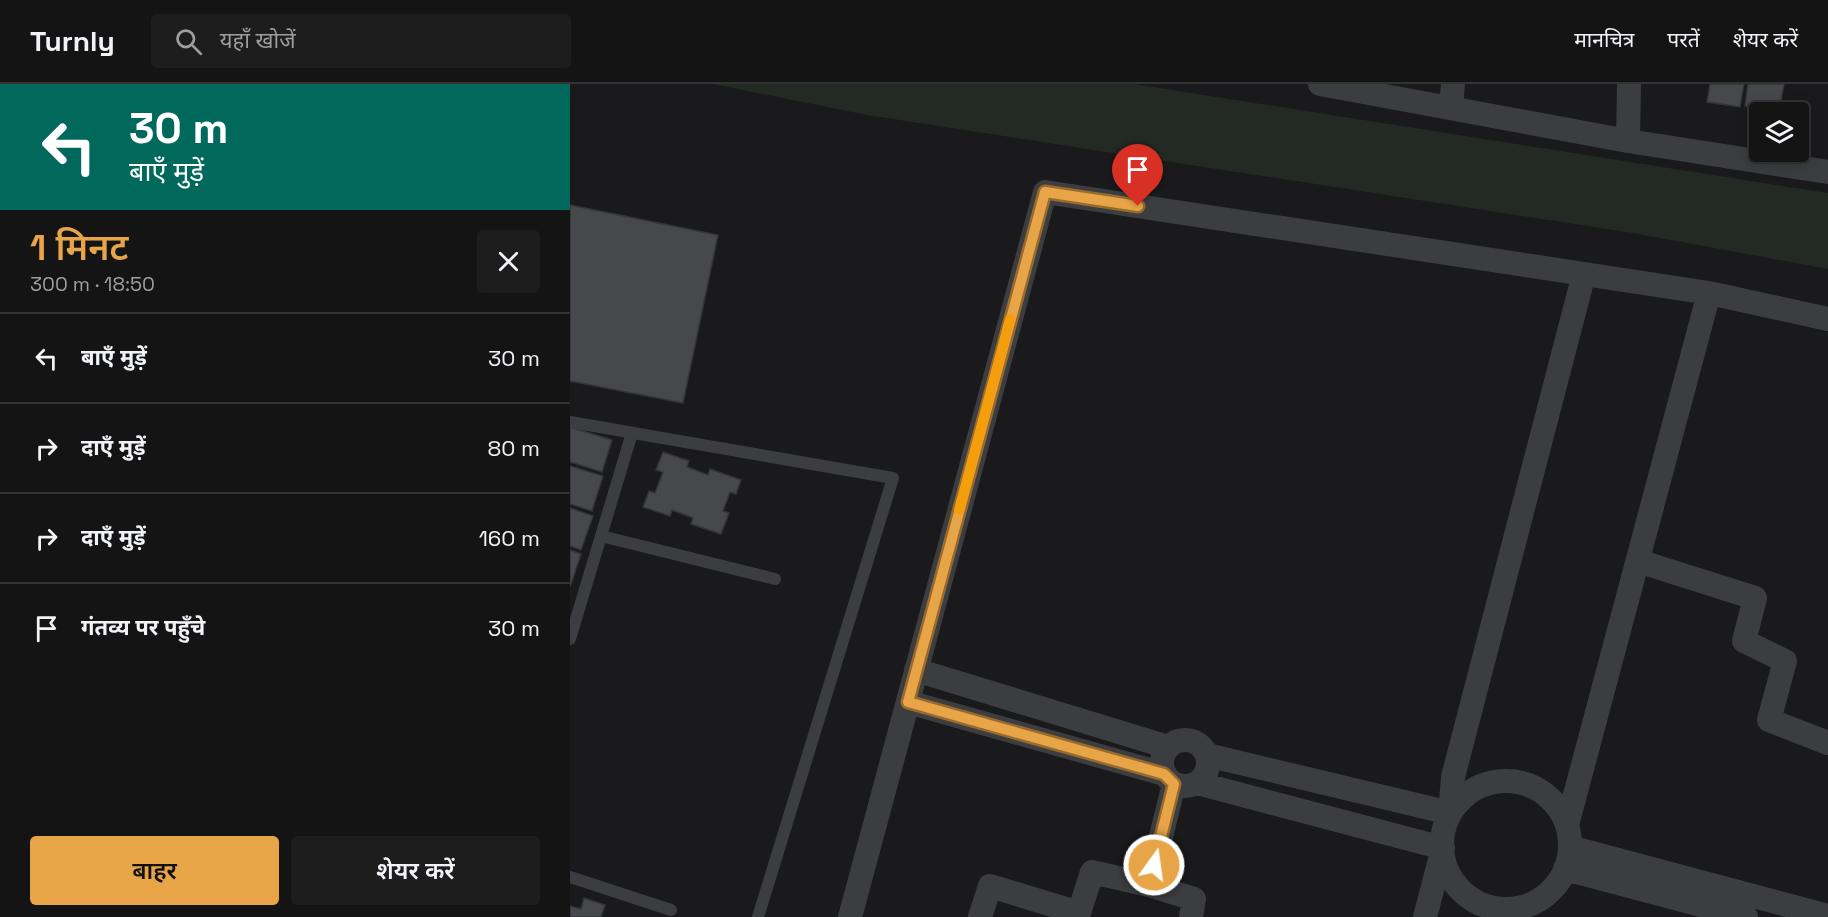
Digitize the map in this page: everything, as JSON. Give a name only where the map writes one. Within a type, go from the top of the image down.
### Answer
[{"type":"street","points":[[1320,84],[1628,141],[1828,172]]},
{"type":"street","points":[[1451,108],[1453,84]]},
{"type":"street","points":[[1628,141],[1629,84]]},
{"type":"street","points":[[850,917],[1045,192],[1709,293],[1828,319]]},
{"type":"street","points":[[1584,273],[1452,777],[1450,813],[1443,832],[1447,871],[1458,888],[1474,901],[1493,908],[1515,908],[1536,901],[1554,888],[1567,847],[1638,561],[1709,293]]},
{"type":"street","points":[[1638,561],[1755,597],[1744,641],[1785,661],[1769,720],[1828,743]]},
{"type":"street","points":[[916,670],[1168,747]]},
{"type":"street","points":[[908,702],[1179,780],[1443,848]]},
{"type":"street","points":[[1181,740],[1189,740],[1203,748],[1207,755],[1207,771],[1179,780],[1162,759],[1168,747],[1181,740]]},
{"type":"street","points":[[1207,755],[1450,813]]},
{"type":"street","points":[[1149,885],[1179,780]]},
{"type":"street","points":[[1450,813],[1463,797],[1480,786],[1500,781],[1520,782],[1541,791],[1557,806],[1567,847]]},
{"type":"street","points":[[1567,847],[1828,916]]},
{"type":"street","points":[[1567,847],[1746,917]]},
{"type":"street","points":[[1425,917],[1443,848]]},
{"type":"street","points":[[980,917],[990,886],[1079,913],[1092,872],[1149,885],[1194,899],[1191,917]]},
{"type":"lane","points":[[570,422],[893,478],[758,917]]},
{"type":"lane","points":[[570,639],[632,433]]},
{"type":"lane","points":[[601,536],[776,579]]},
{"type":"lane","points":[[570,878],[671,910]]},
{"type":"shaded area","points":[[713,84],[1134,84],[1828,193],[1828,269],[1633,233],[867,115]]},
{"type":"building","points":[[1710,84],[1744,84],[1740,107],[1707,102]]},
{"type":"building","points":[[1748,84],[1784,84],[1781,102],[1749,102],[1749,107],[1745,106]]},
{"type":"building","points":[[570,205],[718,235],[683,403],[570,381]]},
{"type":"building","points":[[570,427],[612,440],[602,472],[570,462]]},
{"type":"building","points":[[663,452],[689,461],[687,467],[708,475],[710,469],[741,480],[736,494],[730,492],[723,511],[729,513],[721,534],[691,524],[693,518],[672,510],[670,516],[643,507],[649,491],[655,493],[663,472],[656,470]]},
{"type":"building","points":[[570,466],[603,476],[592,511],[570,504]]},
{"type":"building","points":[[570,508],[593,516],[581,550],[570,546]]},
{"type":"building","points":[[570,550],[581,554],[570,587]]},
{"type":"building","points":[[584,898],[605,905],[601,917],[570,917],[570,906],[581,909]]},
{"type":"slow traffic","points":[[959,510],[1010,319]]},
{"type":"route","points":[[1138,206],[1045,192],[908,702],[1164,774],[1174,784],[1154,865]]}]
